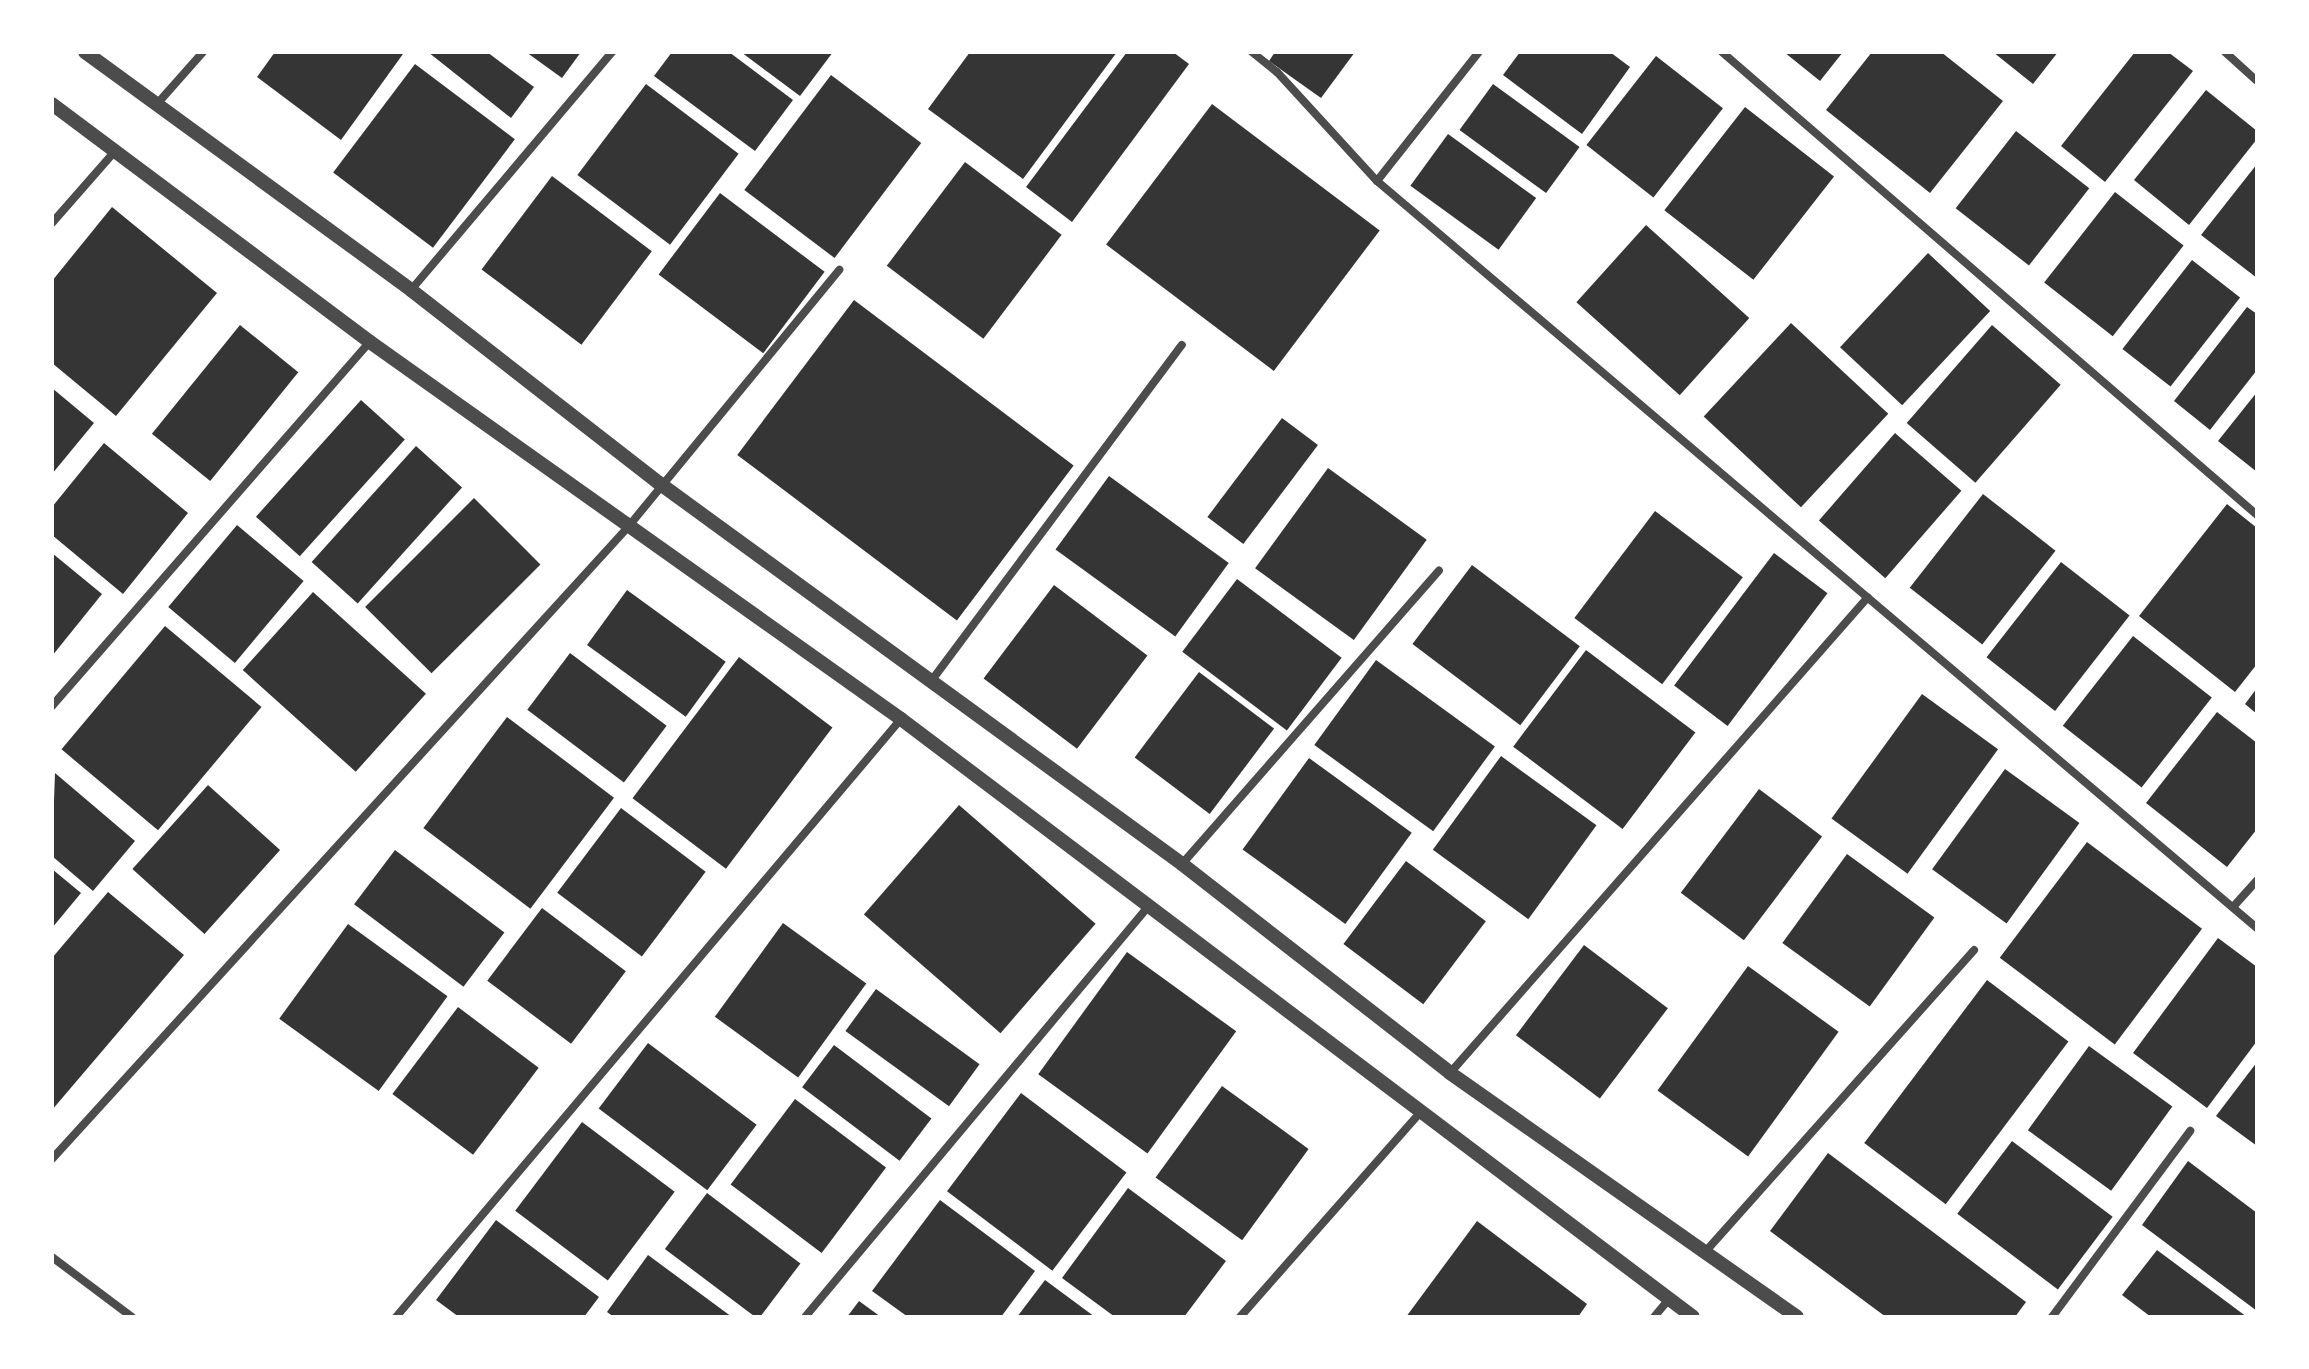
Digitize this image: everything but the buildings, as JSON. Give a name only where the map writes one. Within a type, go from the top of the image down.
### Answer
[{"type":"street","points":[[85,52],[411,290],[659,483],[1182,864],[1450,1073],[1797,1317]]},
{"type":"street","points":[[157,104],[203,52]]},
{"type":"street","points":[[411,290],[612,52]]},
{"type":"street","points":[[1252,52],[1277,72],[1377,181],[2257,928]]},
{"type":"street","points":[[1377,181],[1479,52]]},
{"type":"street","points":[[1722,52],[2257,515]]},
{"type":"street","points":[[2225,52],[2257,81]]},
{"type":"street","points":[[52,104],[370,342],[901,719],[1419,1114],[1693,1317]]},
{"type":"street","points":[[52,223],[116,150]]},
{"type":"street","points":[[52,1159],[628,527],[659,483],[839,270]]},
{"type":"street","points":[[52,706],[370,342]]},
{"type":"street","points":[[932,680],[1182,345]]},
{"type":"street","points":[[1182,864],[1439,570]]},
{"type":"street","points":[[1450,1073],[1868,597]]},
{"type":"street","points":[[396,1317],[901,719]]},
{"type":"street","points":[[2233,907],[2257,880]]},
{"type":"street","points":[[805,1317],[1147,908]]},
{"type":"street","points":[[1706,1251],[1974,950]]},
{"type":"street","points":[[1240,1317],[1419,1114]]},
{"type":"street","points":[[2052,1317],[2190,1131]]},
{"type":"street","points":[[52,1257],[132,1317]]},
{"type":"street","points":[[1654,1317],[1669,1299]]}]
